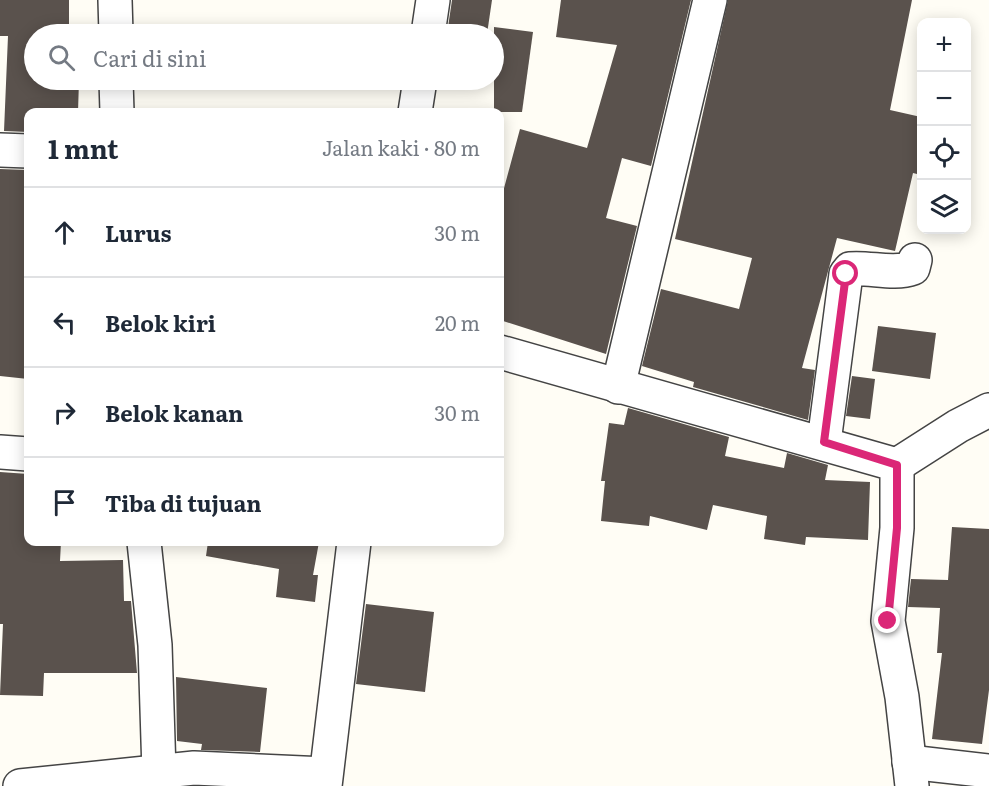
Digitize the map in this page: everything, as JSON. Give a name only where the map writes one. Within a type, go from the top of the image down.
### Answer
[{"type":"street","points":[[115,0],[116,24]]},
{"type":"street","points":[[429,24],[433,0]]},
{"type":"street","points":[[618,387],[710,0]]},
{"type":"street","points":[[116,90],[117,108]]},
{"type":"street","points":[[416,108],[418,90]]},
{"type":"street","points":[[0,150],[24,151]]},
{"type":"street","points":[[824,442],[846,274],[850,269],[859,268],[905,271],[913,268],[915,260]]},
{"type":"street","points":[[504,352],[618,387],[824,442],[897,465]]},
{"type":"street","points":[[897,465],[958,426],[989,410]]},
{"type":"street","points":[[0,452],[24,454]]},
{"type":"street","points":[[897,465],[897,528],[888,621],[902,698],[910,774],[989,771]]},
{"type":"street","points":[[144,546],[155,645],[159,772]]},
{"type":"street","points":[[20,786],[194,768],[325,780],[354,546]]},
{"type":"building","points":[[0,0],[69,0],[69,24],[24,24],[24,90],[79,90],[78,108],[24,108],[24,132],[4,131],[8,36],[0,36]]},
{"type":"building","points":[[452,0],[492,0],[488,24],[448,24]]},
{"type":"building","points":[[561,0],[691,0],[651,166],[622,158],[606,218],[637,226],[606,354],[504,321],[504,188],[520,129],[587,148],[617,45],[556,37]]},
{"type":"building","points":[[728,0],[912,0],[890,110],[917,116],[917,174],[913,173],[895,251],[837,238],[802,368],[815,370],[808,420],[693,387],[694,382],[642,366],[661,289],[739,309],[752,258],[675,239]]},
{"type":"building","points":[[504,28],[533,32],[522,112],[504,112],[504,108],[494,108],[494,90],[504,90]]},
{"type":"building","points":[[0,169],[24,170],[24,379],[0,376]]},
{"type":"building","points":[[878,326],[936,333],[930,379],[872,371]]},
{"type":"building","points":[[852,376],[875,379],[870,419],[846,416]]},
{"type":"building","points":[[628,408],[729,437],[725,456],[784,468],[787,453],[828,465],[825,480],[870,482],[868,540],[806,537],[805,545],[764,539],[767,516],[713,505],[707,530],[650,516],[649,526],[601,521],[605,481],[601,481],[609,423],[624,425]]},
{"type":"building","points":[[0,472],[24,474],[24,546],[61,546],[60,561],[123,560],[124,601],[131,601],[137,673],[44,673],[43,696],[0,695],[3,624],[0,624]]},
{"type":"building","points":[[952,527],[989,529],[989,690],[982,744],[932,739],[942,653],[937,653],[940,608],[908,607],[911,579],[948,580]]},
{"type":"building","points":[[207,546],[318,546],[313,575],[318,575],[315,602],[276,597],[279,569],[206,556]]},
{"type":"building","points":[[366,604],[434,612],[425,692],[356,684]]},
{"type":"building","points":[[176,677],[267,688],[260,752],[201,750],[202,744],[177,741]]},
{"type":"route","points":[[846,274],[824,442],[897,465],[897,528],[888,621]]}]
